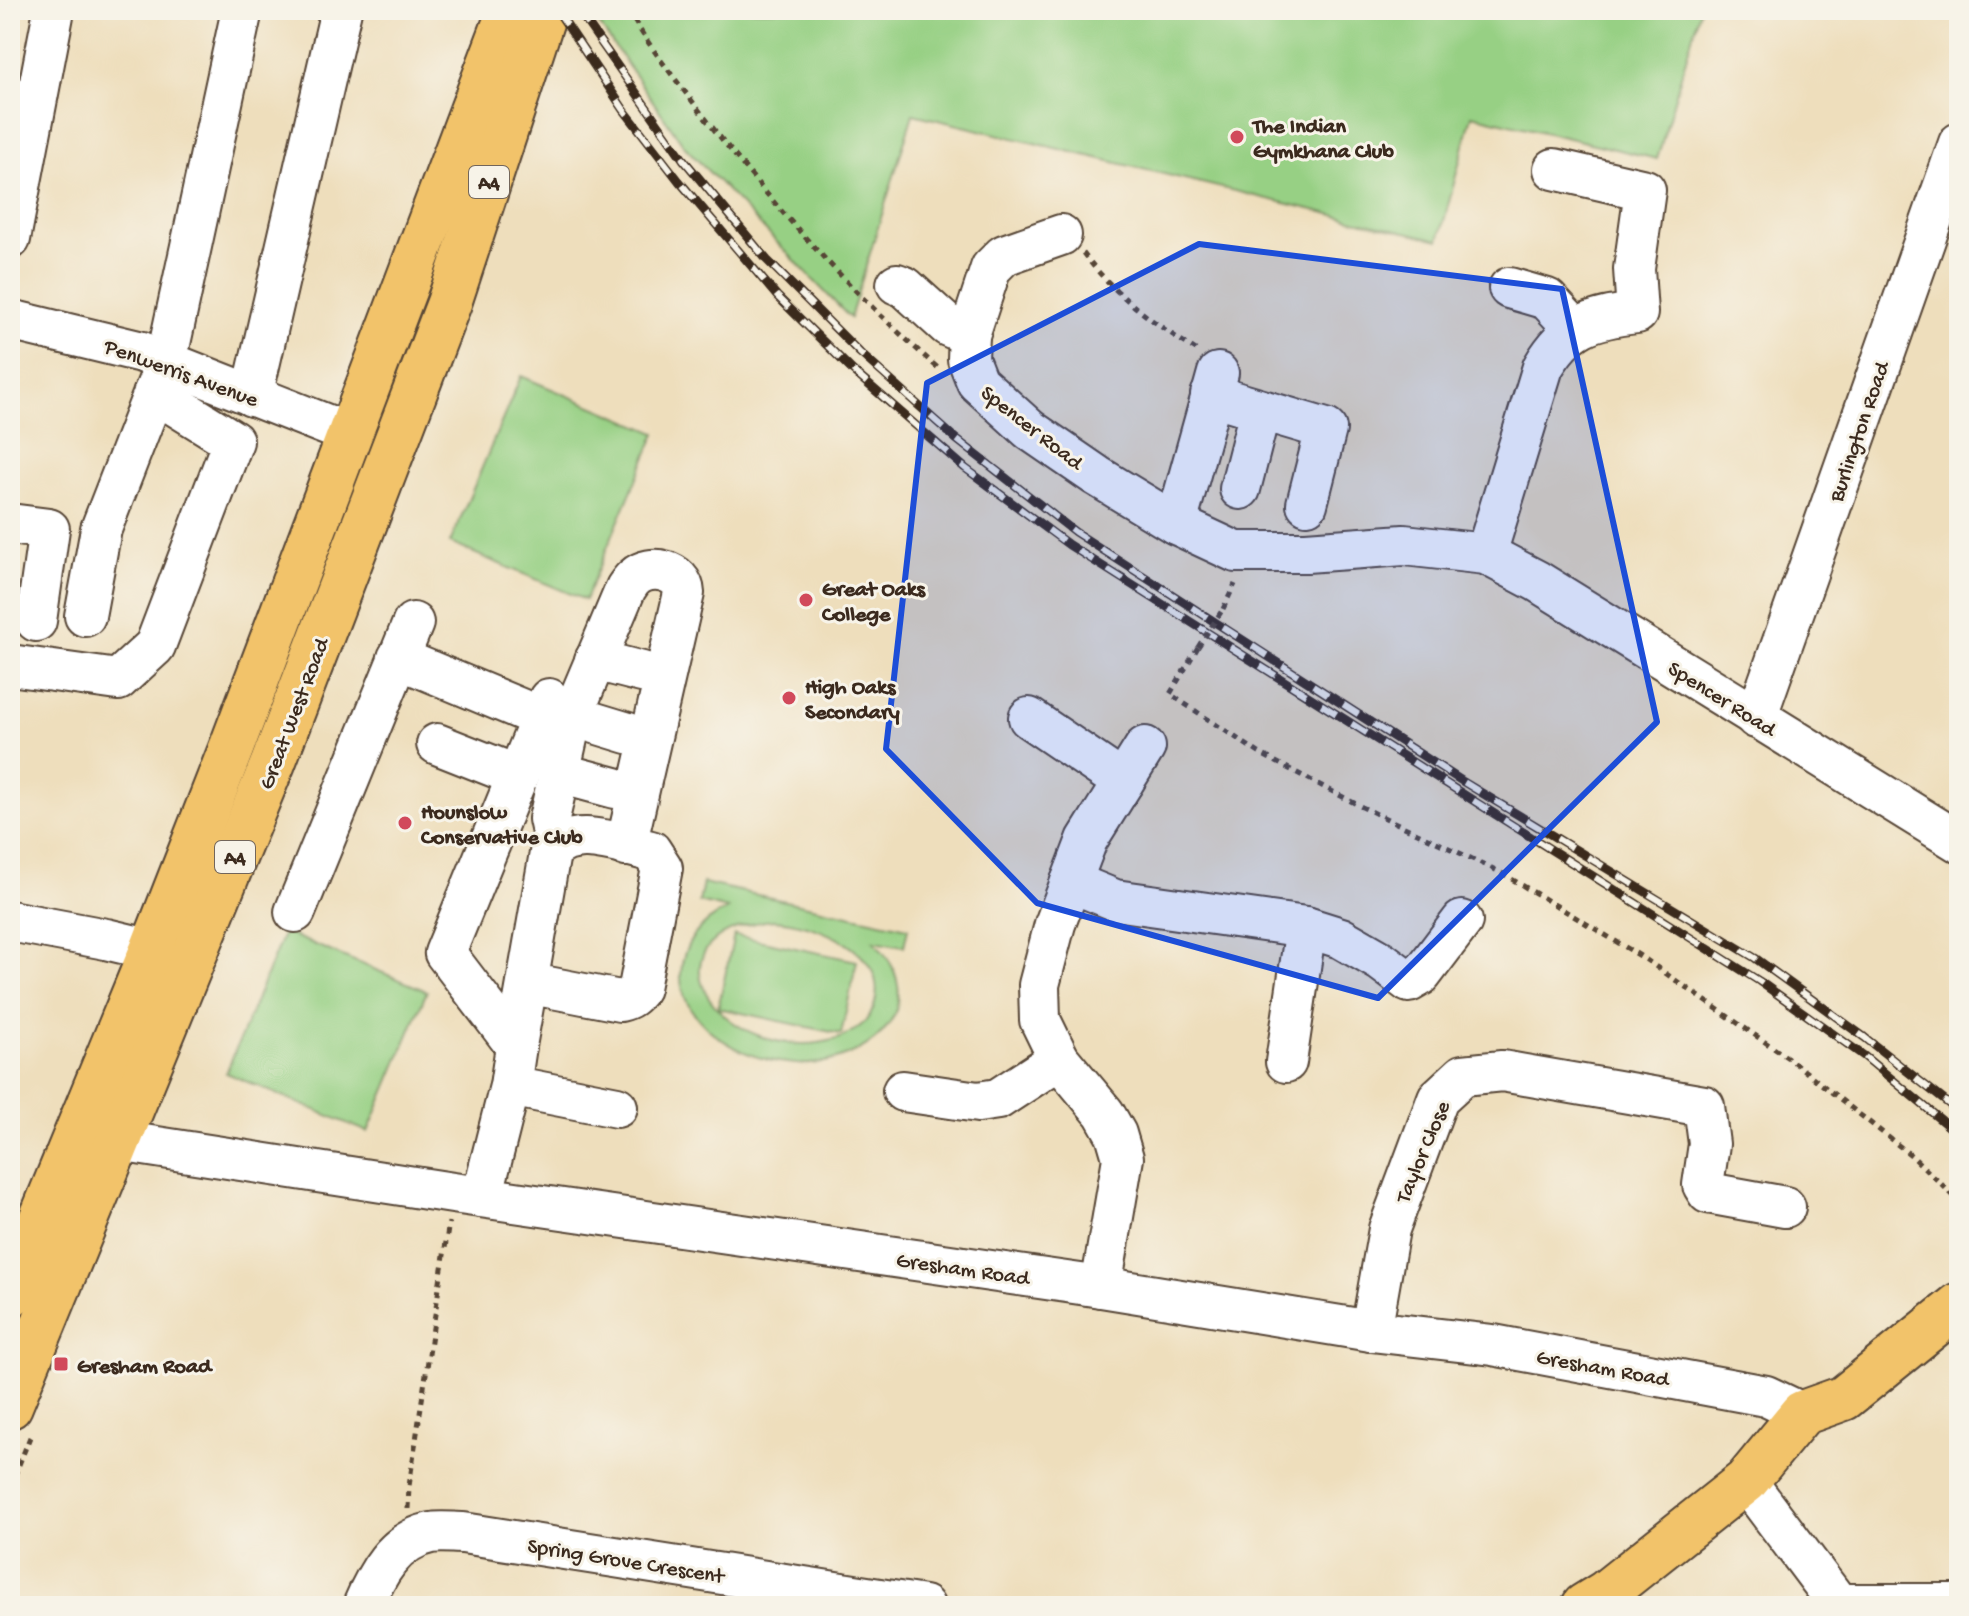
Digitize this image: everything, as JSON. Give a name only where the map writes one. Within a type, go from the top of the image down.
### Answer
[{"type":"main road","name":"Great West Road","points":[[10,1406],[273,763],[449,303],[528,61],[520,14]]},
{"type":"main road","name":"Great West Road","points":[[10,1295],[152,950],[350,434],[520,14]]},
{"type":"main road","points":[[1584,1606],[1605,1593],[1746,1481],[1802,1413],[1844,1398],[1959,1305]]},
{"type":"street","points":[[10,239],[54,10]]},
{"type":"street","points":[[85,616],[101,529],[160,377],[242,10]]},
{"type":"street","points":[[252,396],[341,10]]},
{"type":"street","name":"Burlington Road","points":[[1756,718],[1959,143]]},
{"type":"street","points":[[1486,554],[1543,367],[1556,346],[1574,328],[1608,316],[1637,313],[1634,269],[1645,190],[1554,169]]},
{"type":"street","name":"Spencer Road","points":[[1061,235],[1004,255],[991,268],[969,335],[968,359],[977,382],[1030,430],[1097,476],[1176,524],[1236,552],[1306,552],[1404,545],[1486,554],[1537,581],[1959,842]]},
{"type":"street","points":[[897,284],[905,287],[948,326],[969,335]]},
{"type":"street","points":[[1509,288],[1547,299],[1574,328]]},
{"type":"street","name":"Penwerris Avenue","points":[[10,320],[142,352],[160,377],[252,396],[350,434]]},
{"type":"street","points":[[10,665],[118,680],[155,646],[233,441],[160,377]]},
{"type":"street","points":[[1176,524],[1214,384],[1260,411],[1326,429],[1307,504]]},
{"type":"street","points":[[1240,489],[1260,411]]},
{"type":"street","points":[[10,524],[49,529],[36,621]]},
{"type":"street","points":[[516,1046],[445,953],[518,776],[554,711],[595,660],[626,588],[635,576],[658,570],[677,577],[684,593],[626,846]]},
{"type":"street","points":[[295,912],[405,640],[554,711],[628,733]]},
{"type":"street","points":[[595,660],[642,672]]},
{"type":"street","points":[[554,711],[559,773],[549,819],[555,846]]},
{"type":"street","points":[[1029,718],[1123,782]]},
{"type":"street","points":[[437,744],[518,776]]},
{"type":"street","points":[[1101,1287],[1123,1158],[1116,1134],[1104,1113],[1059,1059],[1040,1020],[1039,985],[1055,924],[1087,840],[1145,747]]},
{"type":"street","points":[[559,773],[615,788]]},
{"type":"street","points":[[468,1195],[510,1086],[516,1046],[527,983],[550,853],[569,838],[579,837],[651,851],[662,868],[639,988],[629,999],[620,1001],[527,983]]},
{"type":"street","points":[[1071,882],[1115,900],[1306,927],[1341,938],[1381,961],[1409,982],[1421,975],[1462,921]]},
{"type":"street","points":[[10,921],[152,950]]},
{"type":"street","points":[[1286,1062],[1306,927]]},
{"type":"street","points":[[903,1091],[978,1102],[998,1099],[1059,1059]]},
{"type":"street","name":"Taylor Close","points":[[1371,1331],[1389,1229],[1438,1098],[1463,1075],[1502,1071],[1704,1106],[1709,1144],[1703,1185],[1708,1193],[1785,1207]]},
{"type":"street","points":[[510,1086],[617,1107]]},
{"type":"street","name":"Gresham Road","points":[[118,1141],[1101,1287],[1371,1331],[1493,1345],[1766,1396],[1802,1413]]},
{"type":"street","points":[[1746,1481],[1840,1605],[1959,1604]]},
{"type":"street","name":"Spring Grove Crescent","points":[[407,1541],[431,1533],[463,1533],[924,1606]]},
{"type":"street","points":[[363,1606],[376,1575],[407,1541]]},
{"type":"path","points":[[1061,235],[1077,246],[1103,280],[1166,331],[1205,355],[1214,384]]},
{"type":"path","points":[[1231,597],[1170,694],[1259,753],[1362,807],[1500,872],[1642,957],[1791,1060],[1912,1156],[1959,1201]]},
{"type":"path","points":[[407,1541],[409,1486],[468,1195]]},
{"type":"highlighted area","points":[[1199,244],[1562,289],[1657,722],[1378,998],[1037,903],[886,749],[927,383]]},
{"type":"green space","name":"The Indian Gymkhana Club","points":[[589,10],[1700,10],[1657,159],[1472,115],[1439,240],[913,114],[850,318],[685,147]]},
{"type":"green space","points":[[521,376],[656,433],[585,600],[450,543]]},
{"type":"green space","points":[[703,883],[908,928],[904,946],[874,941],[890,963],[898,988],[897,1008],[888,1025],[857,1051],[817,1063],[771,1061],[727,1043],[696,1017],[683,990],[682,963],[689,943],[709,920],[728,909],[699,902]],"holes":[[[773,920],[808,926],[844,942],[871,968],[876,984],[875,1003],[866,1021],[850,1033],[837,1039],[797,1044],[761,1036],[731,1020],[709,998],[700,974],[706,951],[729,932]]]},
{"type":"green space","points":[[284,932],[427,991],[368,1132],[226,1073]]},
{"type":"green space","points":[[734,935],[857,961],[841,1034],[718,1008]]},
{"type":"railway","points":[[557,10],[624,110],[679,181],[777,296],[853,371],[965,468],[1069,545],[1759,981],[1864,1056],[1959,1135]]},
{"type":"railway","points":[[578,10],[683,159],[767,260],[860,353],[956,439],[1075,532],[1462,781],[1755,958],[1864,1037],[1959,1112]]},
{"type":"place","name":"The Indian Gymkhana Club","points":[[1237,137]]},
{"type":"place","name":"Great Oaks College","points":[[806,600]]},
{"type":"place","name":"High Oaks Secondary","points":[[789,698]]},
{"type":"place","name":"Hounslow Conservative Club","points":[[405,823]]},
{"type":"place","name":"Gresham Road","points":[[61,1364]]}]
